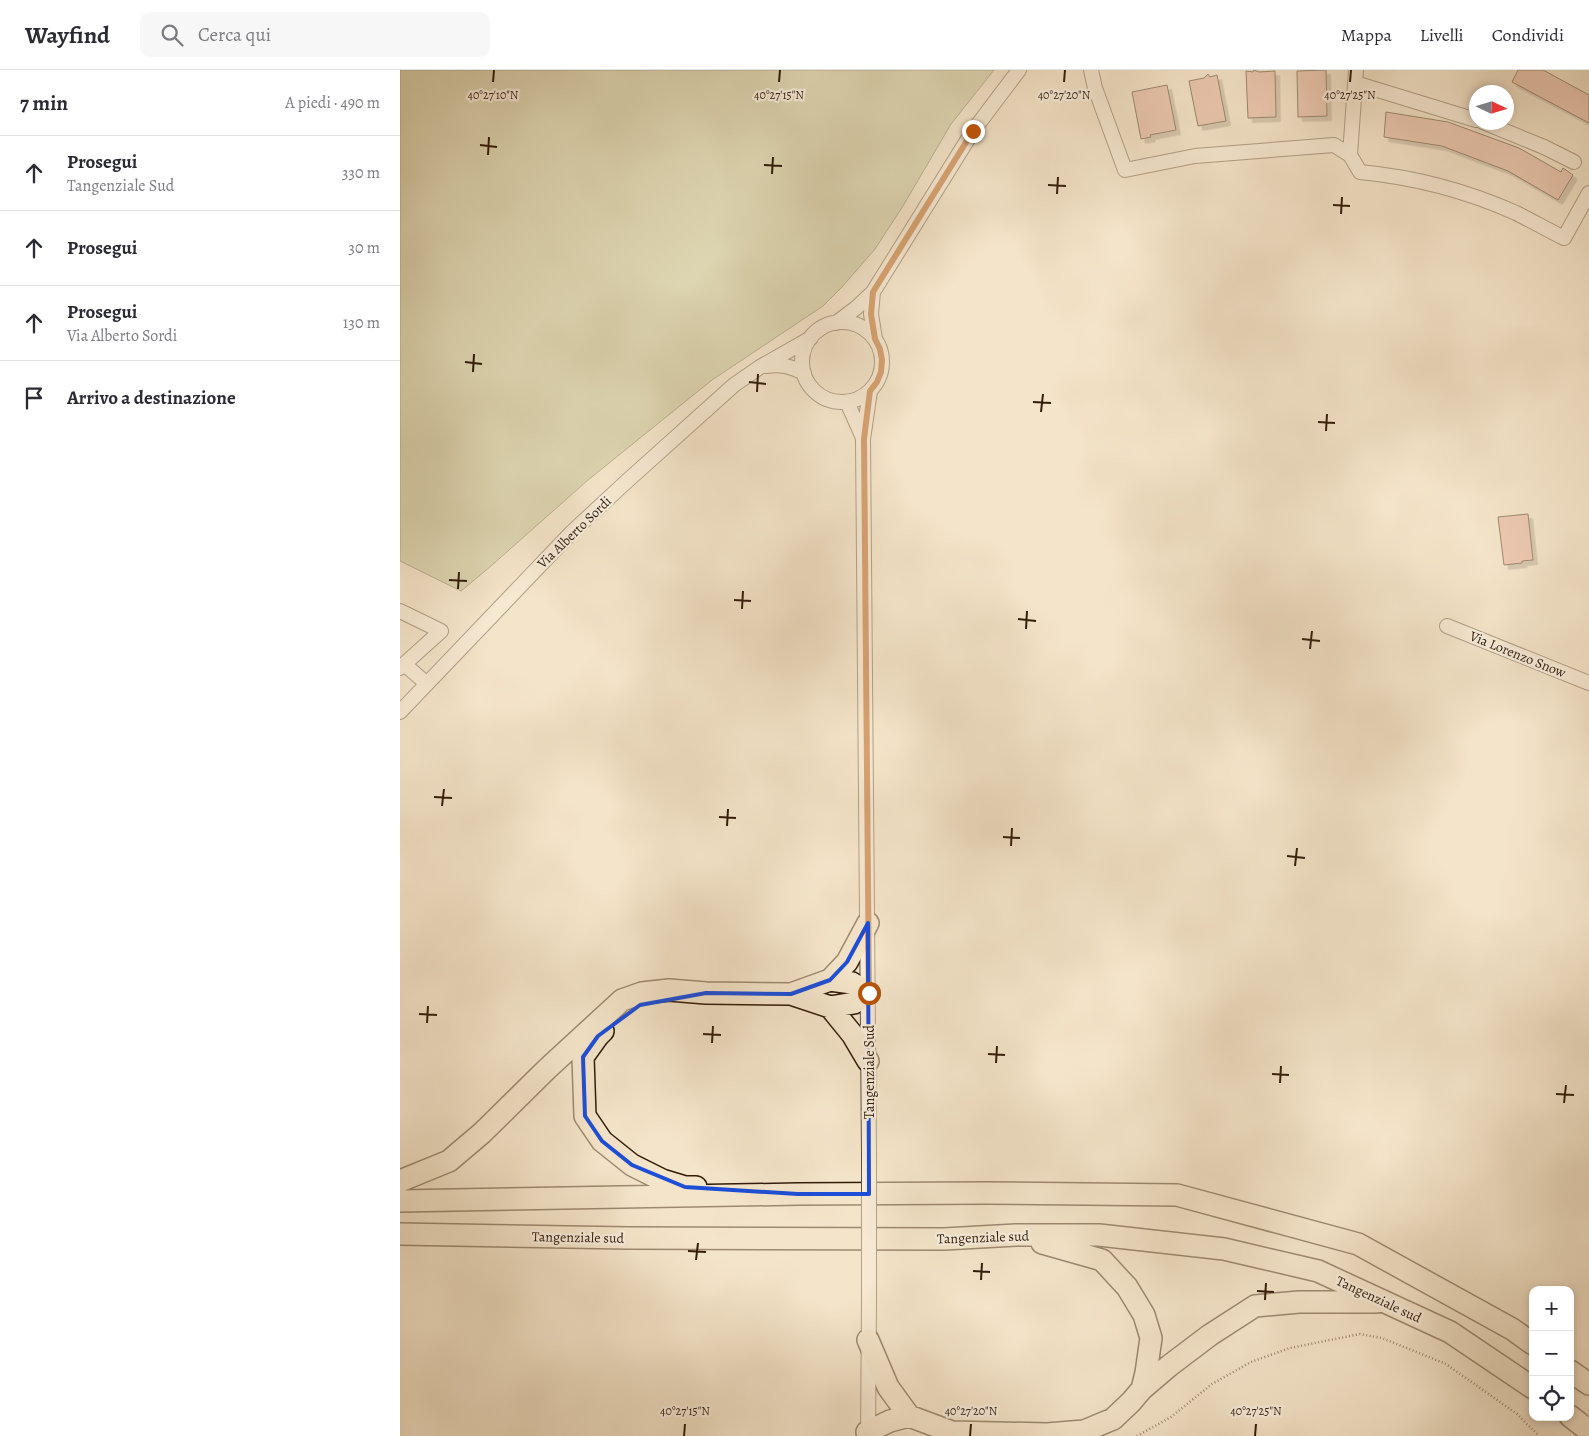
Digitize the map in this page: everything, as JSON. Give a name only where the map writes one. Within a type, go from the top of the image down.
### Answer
[{"type":"highway","points":[[791,994],[830,980],[847,962],[868,923]]},
{"type":"highway","points":[[400,1181],[449,1161],[482,1133],[547,1069],[622,1000],[642,993],[669,990],[706,993],[791,994],[830,1007],[854,1003],[869,993],[852,983],[830,980]]},
{"type":"highway","points":[[706,993],[640,1005],[620,1016],[598,1036],[583,1057],[584,1116],[602,1141],[632,1165],[662,1180],[685,1186],[798,1194]]},
{"type":"highway","points":[[830,1007],[852,1034],[868,1061]]},
{"type":"highway","points":[[400,1202],[798,1194],[1177,1195],[1358,1244],[1512,1329],[1529,1341]]},
{"type":"highway","name":"Tangenziale sud","points":[[400,1234],[638,1238],[944,1239],[1016,1235],[1099,1235],[1224,1249],[1318,1271],[1450,1332],[1529,1385]]},
{"type":"highway","points":[[1016,1235],[1102,1260],[1127,1287],[1144,1315],[1150,1338],[1146,1373],[1142,1388]]},
{"type":"highway","points":[[868,1340],[888,1387],[909,1416],[948,1434],[1047,1434],[1084,1431],[1112,1419],[1131,1402],[1142,1388],[1169,1366],[1210,1335],[1255,1306],[1299,1302],[1384,1302]]},
{"type":"highway","points":[[1574,1373],[1589,1384]]},
{"type":"highway","points":[[870,1435],[890,1421],[909,1416]]},
{"type":"highway","points":[[1574,1419],[1589,1431]]},
{"type":"street","points":[[873,292],[871,314],[875,339],[880,349],[882,360],[881,372],[877,382],[870,391],[855,400],[835,402],[820,395],[808,383],[804,373],[803,355],[811,338],[827,326],[836,323],[873,292],[973,131],[1019,70]]},
{"type":"street","points":[[1091,70],[1094,88],[1125,170],[1195,156],[1334,145],[1350,155],[1360,172],[1384,174],[1446,187],[1515,213],[1564,238],[1589,193]]},
{"type":"street","points":[[1350,155],[1355,77],[1469,118]]},
{"type":"street","points":[[1503,130],[1574,162]]},
{"type":"street","points":[[836,323],[854,324],[862,327],[875,339]]},
{"type":"street","name":"Via Alberto Sordi","points":[[400,712],[572,532],[734,385],[760,367],[811,338]]},
{"type":"street","name":"Via Alberto Sordi","points":[[760,367],[779,364],[791,366],[804,373]]},
{"type":"street","name":"Tangenziale Sud","points":[[870,391],[864,439],[869,993],[868,1340],[870,1435]]},
{"type":"street","name":"Tangenziale Sud","points":[[847,402],[864,439]]},
{"type":"street","points":[[400,611],[441,632],[402,666],[426,683]]},
{"type":"street","name":"Via Lorenzo Snow","points":[[1447,626],[1589,683]]},
{"type":"path","points":[[1137,1436],[1171,1417],[1212,1384],[1251,1362],[1290,1348],[1360,1334],[1382,1338],[1446,1364],[1517,1414],[1539,1436]]},
{"type":"highlighted area","points":[[868,923],[869,1194],[798,1194],[685,1187],[632,1165],[602,1141],[585,1116],[583,1057],[598,1036],[640,1005],[706,993],[791,994],[830,980],[847,962]]},
{"type":"green space","points":[[400,70],[994,70],[951,124],[903,206],[875,249],[823,306],[712,380],[588,480],[461,591],[400,561]]},
{"type":"building","points":[[1254,70],[1259,72],[1275,71],[1276,117],[1248,118],[1246,71],[1253,72]]},
{"type":"building","points":[[1326,70],[1327,116],[1298,117],[1297,71]]},
{"type":"building","points":[[1518,70],[1543,70],[1589,95],[1589,123],[1512,82]]},
{"type":"building","points":[[1208,74],[1210,77],[1217,75],[1226,121],[1198,126],[1189,81],[1204,78]]},
{"type":"building","points":[[1167,85],[1176,130],[1150,135],[1151,137],[1141,139],[1132,92]]},
{"type":"building","points":[[1386,112],[1448,122],[1519,148],[1561,172],[1563,168],[1573,175],[1558,200],[1508,171],[1442,146],[1384,137]]},
{"type":"building","points":[[1528,514],[1533,560],[1504,565],[1498,517]]},
{"type":"route","points":[[869,993],[864,439],[870,391],[877,382],[881,372],[882,360],[880,349],[875,339],[871,314],[873,292],[973,131]]}]
